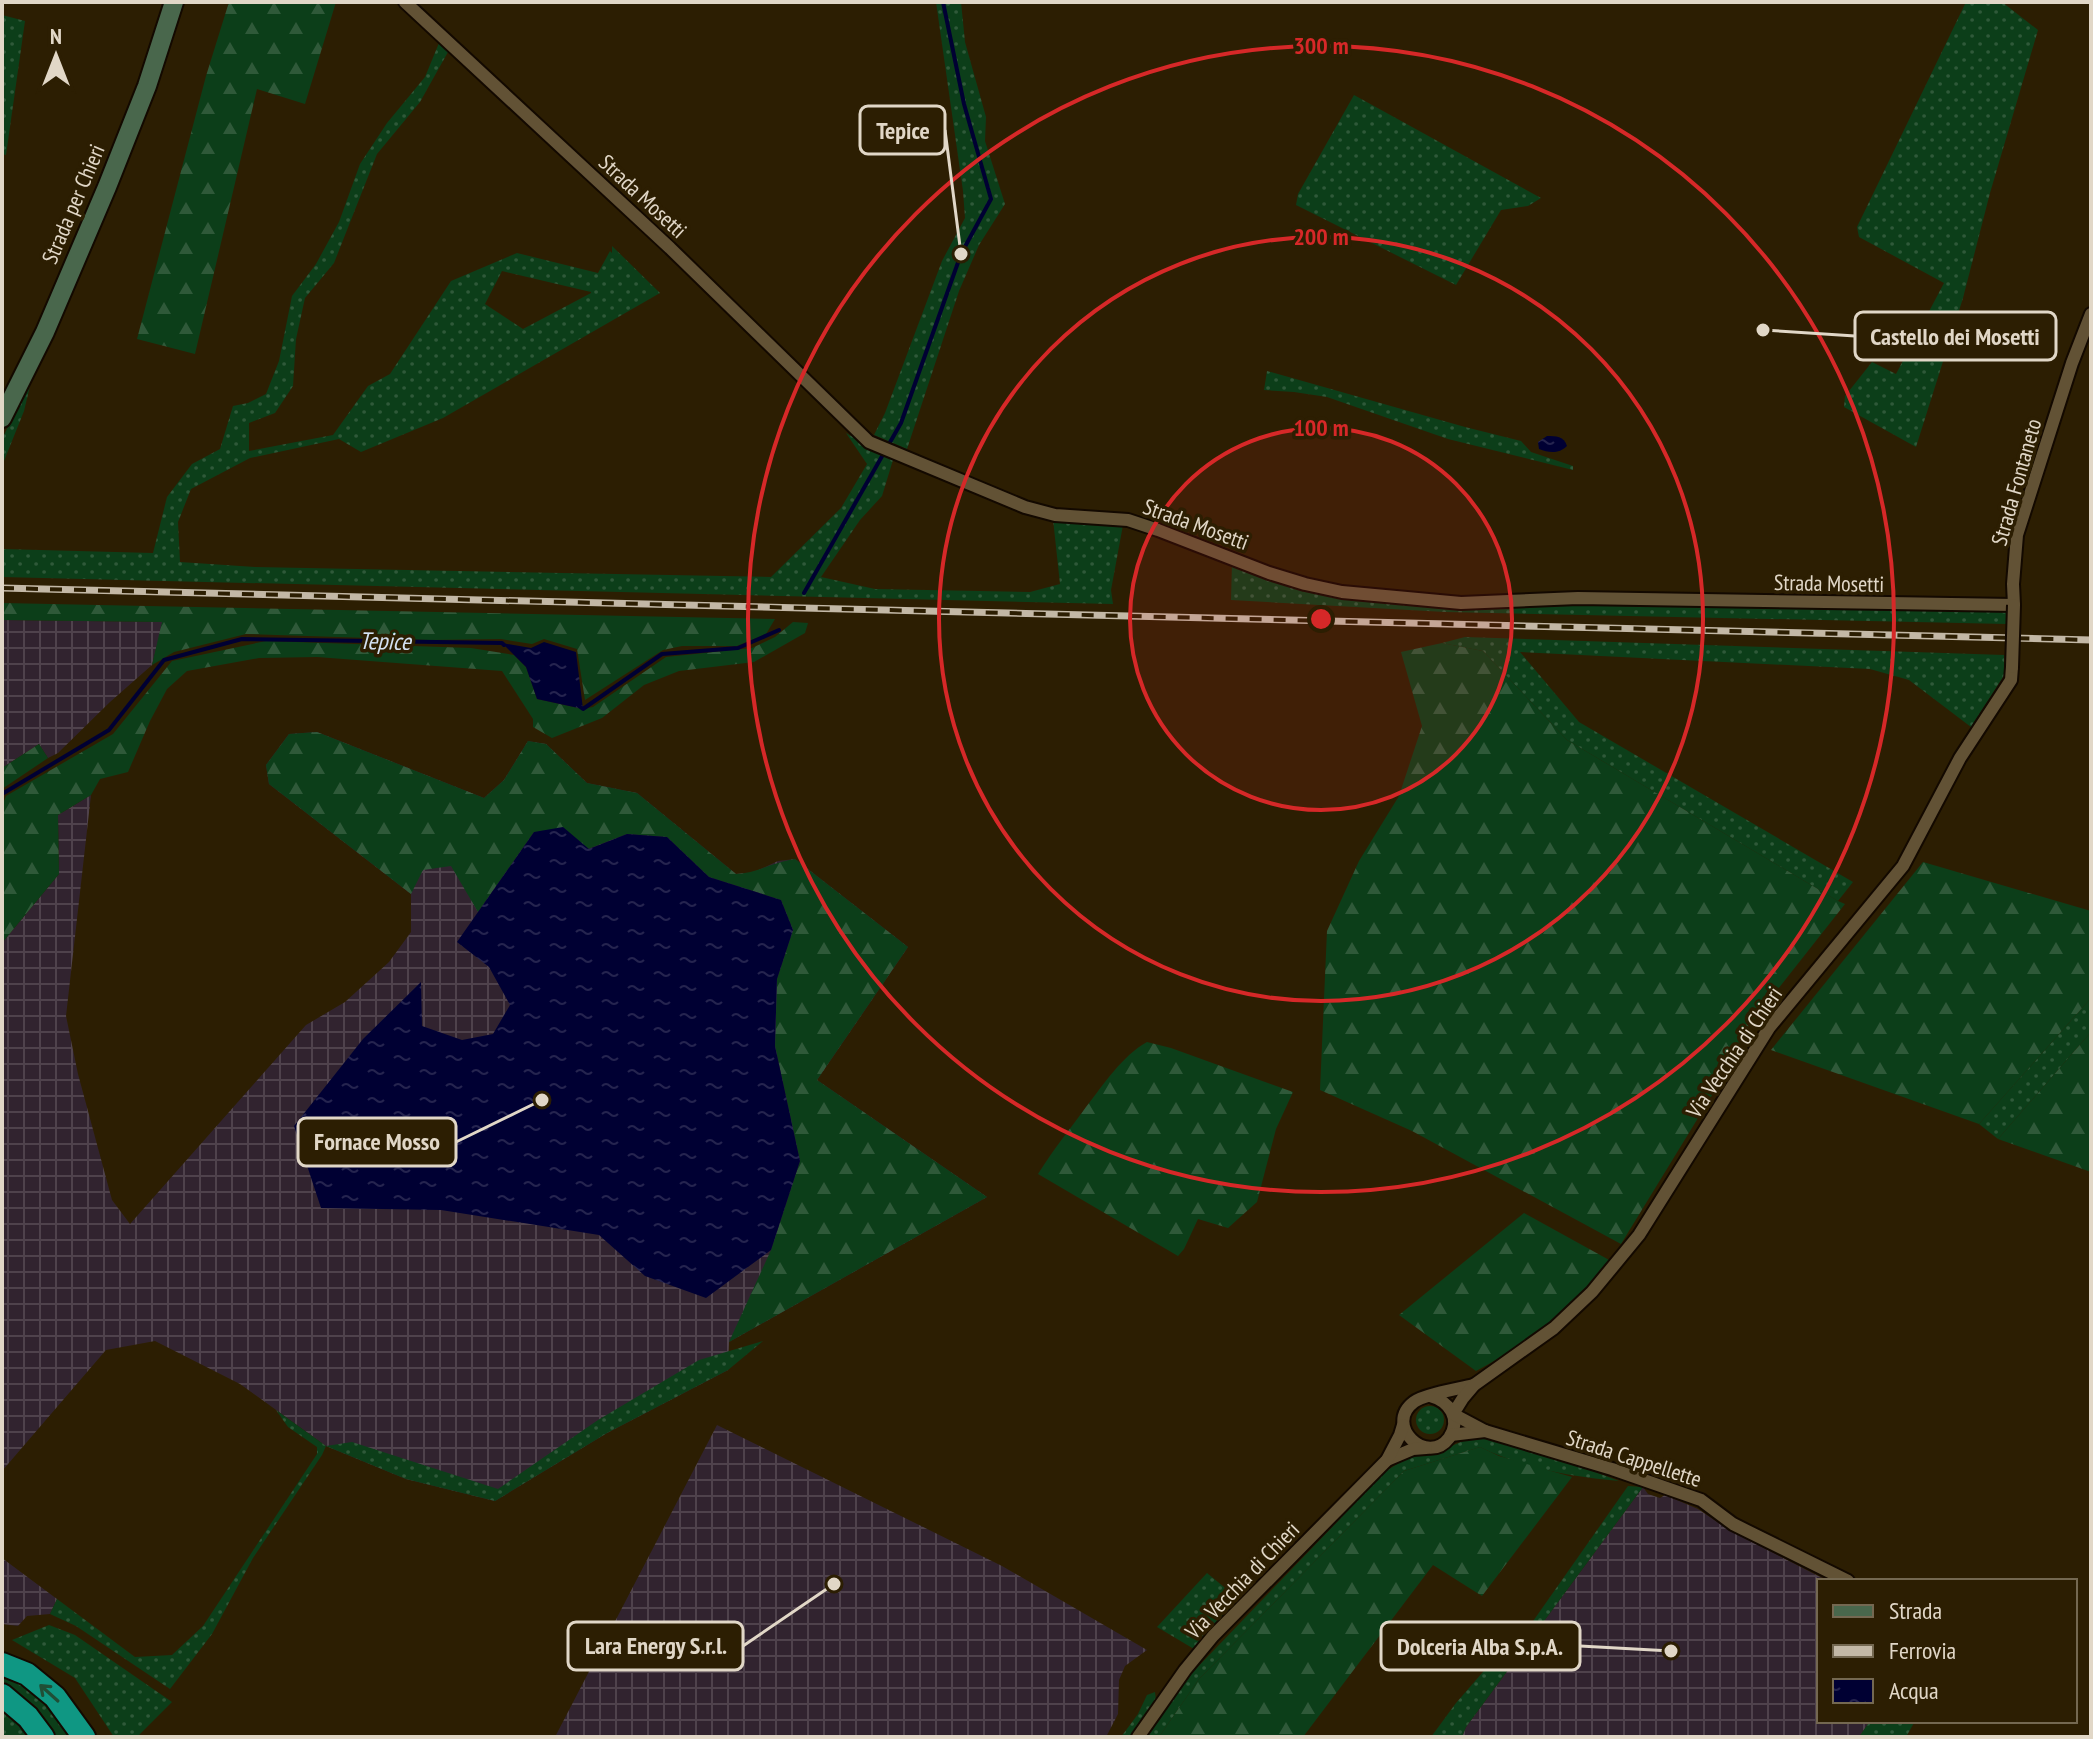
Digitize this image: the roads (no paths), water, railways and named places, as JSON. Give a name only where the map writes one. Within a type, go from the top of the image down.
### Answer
[{"type":"highway","points":[[2,1664],[27,1674],[55,1697],[84,1737]]},
{"type":"highway","points":[[2,1695],[28,1717],[43,1737]]},
{"type":"main road","name":"Strada per Chieri","points":[[2,418],[45,332],[107,187],[147,86],[174,2]]},
{"type":"street","name":"Strada Mosetti","points":[[405,2],[659,238],[869,442],[1025,507],[1055,515],[1128,520],[1269,573],[1342,592],[1461,603],[1578,598],[2014,605]]},
{"type":"street","name":"Strada Fontaneto","points":[[2012,667],[2017,535],[2072,363],[2091,314]]},
{"type":"street","name":"Via Vecchia di Chieri","points":[[1453,1414],[1474,1385],[1554,1328],[1592,1292],[1639,1235],[1769,1028],[1903,866],[1960,758],[2011,680],[2012,667]]},
{"type":"street","name":"Via Vecchia di Chieri","points":[[1430,1396],[1474,1385]]},
{"type":"street","points":[[1420,1398],[1439,1398],[1453,1414],[1451,1435],[1436,1447],[1417,1445],[1403,1425],[1406,1410],[1420,1398]]},
{"type":"street","name":"Strada Cappellette","points":[[1453,1414],[1485,1431],[1612,1469],[1701,1500],[1733,1524],[1844,1579]]},
{"type":"street","name":"Via Vecchia di Chieri","points":[[1138,1737],[1213,1636],[1387,1460],[1403,1425]]},
{"type":"street","name":"Strada Cappellette","points":[[1451,1435],[1485,1431]]},
{"type":"street","name":"Via Vecchia di Chieri","points":[[1387,1460],[1413,1449],[1427,1448]]},
{"type":"water","points":[[1547,436],[1562,438],[1567,446],[1554,452],[1539,449],[1538,442]]},
{"type":"water","points":[[544,642],[576,652],[583,709],[537,699],[526,667],[502,643],[531,648]]},
{"type":"water","points":[[563,827],[589,849],[627,834],[667,837],[709,877],[781,900],[793,930],[777,979],[775,1046],[800,1161],[771,1250],[706,1298],[645,1276],[599,1235],[441,1210],[321,1208],[294,1126],[363,1039],[421,982],[422,1026],[462,1040],[493,1034],[510,1005],[489,967],[457,942],[534,832]]},
{"type":"waterway","name":"Tepice","points":[[804,593],[901,423],[961,254],[991,199],[964,104],[943,2]]},
{"type":"waterway","name":"Tepice","points":[[579,706],[583,709],[662,654],[738,648],[779,630]]},
{"type":"waterway","name":"Tepice","points":[[2,794],[109,730],[164,660],[242,639],[504,645]]},
{"type":"railway","points":[[2,588],[2091,640]]},
{"type":"place","name":"Tepice","points":[[961,254]]},
{"type":"place","name":"Castello dei Mosetti","points":[[1763,330]]},
{"type":"place","name":"Fornace Mosso","points":[[542,1100]]},
{"type":"place","name":"Lara Energy S.r.l.","points":[[834,1584]]},
{"type":"place","name":"Dolceria Alba S.p.A.","points":[[1671,1651]]}]
